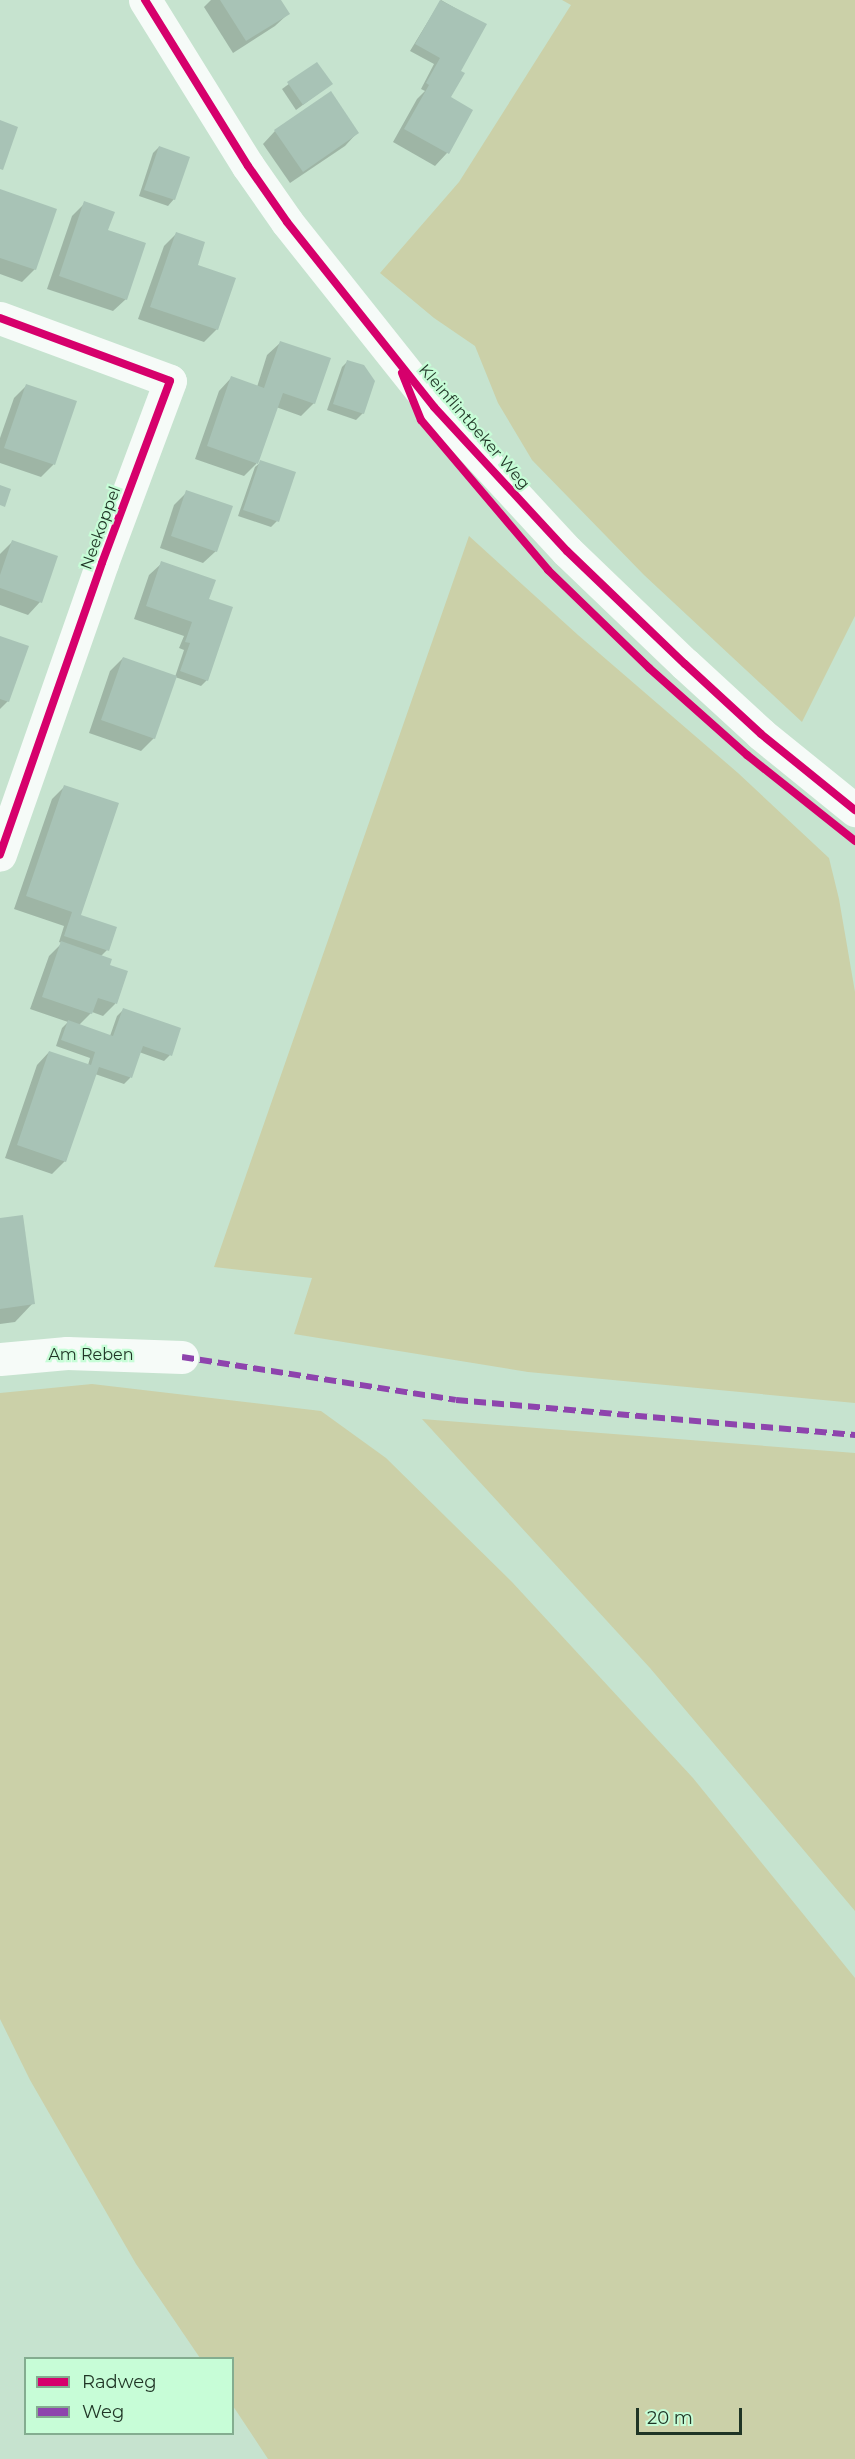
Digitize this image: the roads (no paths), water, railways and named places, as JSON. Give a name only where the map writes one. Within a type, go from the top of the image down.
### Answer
[{"type":"street","name":"Kleinflintbeker Weg","points":[[145,0],[248,165],[287,222],[434,407],[567,551],[685,664],[761,734],[855,810]]},
{"type":"street","name":"Neekoppel","points":[[0,318],[170,381],[102,563],[0,855]]},
{"type":"street","name":"Am Reben","points":[[0,1359],[66,1353],[182,1357]]}]
